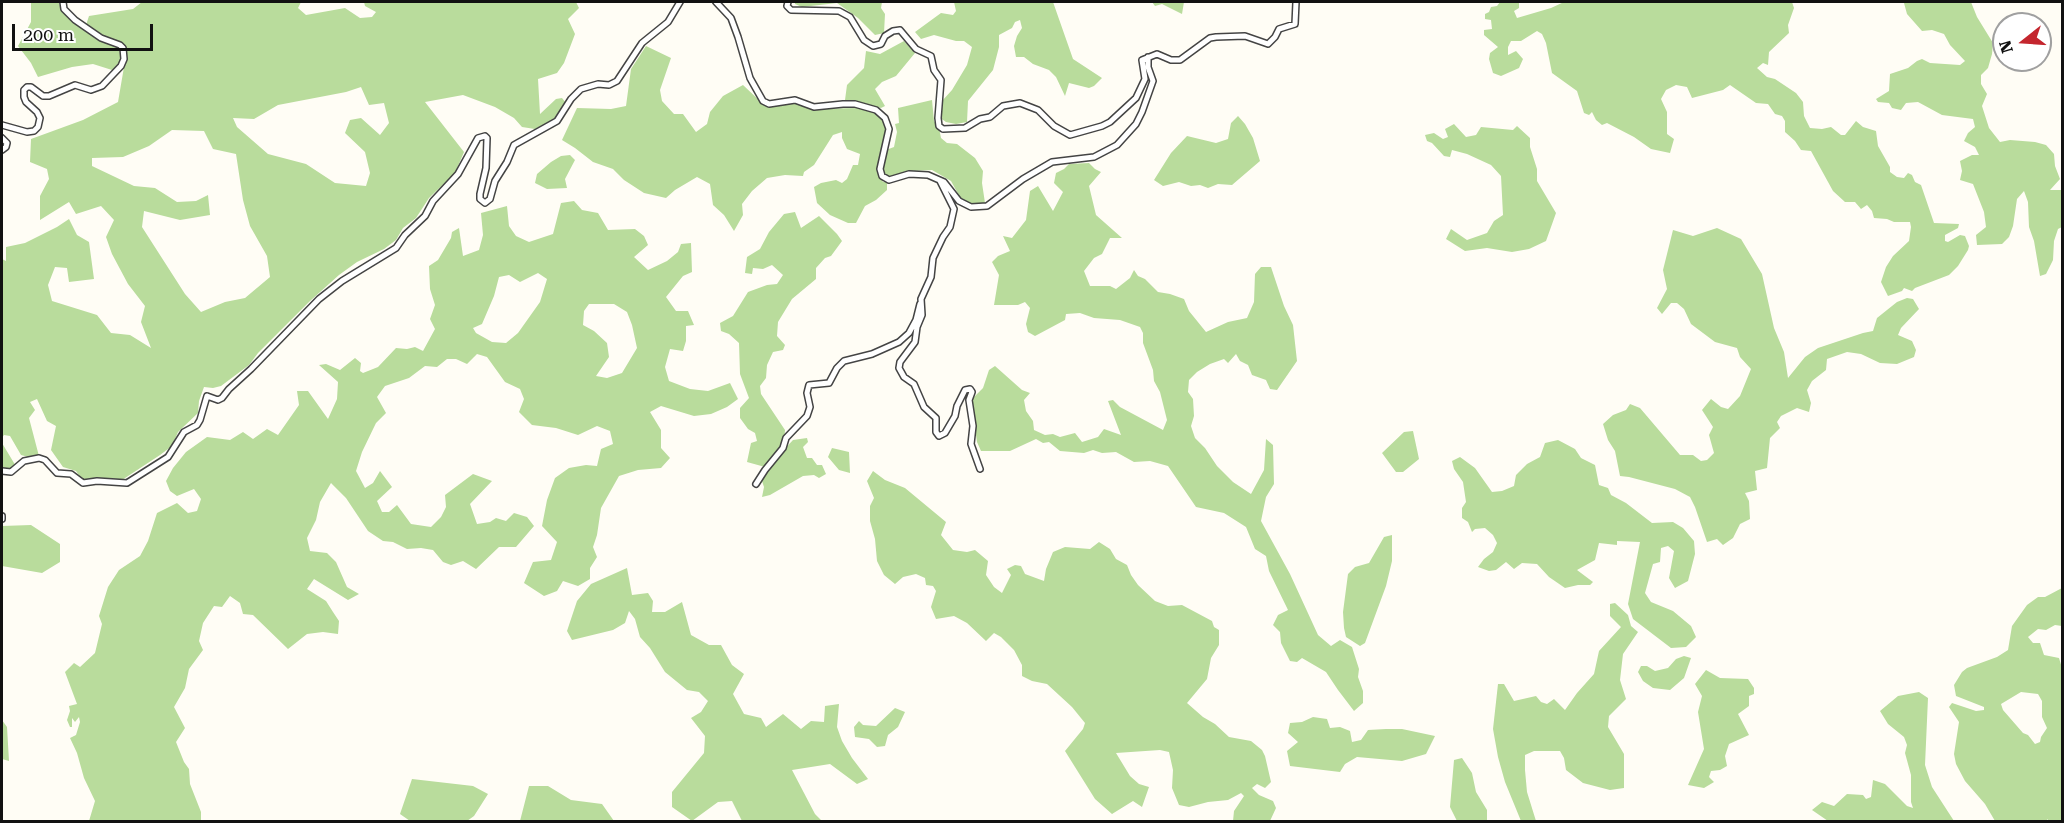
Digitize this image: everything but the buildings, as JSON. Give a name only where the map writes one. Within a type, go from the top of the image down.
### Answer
[{"type":"street","points":[[2,125],[27,132],[39,127],[38,112],[26,102],[24,97],[24,90],[27,87],[31,87],[44,96],[75,85],[92,90],[102,86],[121,66],[124,59],[123,48],[101,38],[75,20],[64,9],[63,2]]},
{"type":"street","points":[[2,471],[11,472],[24,461],[39,458],[45,460],[57,472],[71,474],[83,483],[97,481],[127,483],[168,457],[184,432],[200,420],[207,396],[218,400],[222,398],[319,299],[342,281],[396,248],[405,235],[425,216],[433,201],[458,174],[478,138],[484,136],[487,138],[486,168],[480,194],[480,199],[485,203],[490,199],[492,187],[514,145],[557,121],[571,99],[581,89],[598,84],[609,85],[617,81],[642,43],[668,22],[680,2]]},
{"type":"street","points":[[716,2],[731,18],[750,78],[763,101],[769,104],[795,100],[814,107],[855,104],[876,110],[885,118],[888,129],[880,169],[882,176],[895,180],[909,174],[919,173],[939,179],[950,187],[964,205],[979,207],[987,206],[1052,162],[1088,158],[1117,145],[1136,124],[1153,81],[1148,67],[1148,57]]},
{"type":"street","points":[[788,2],[791,10],[839,11],[850,17],[864,40],[873,46],[881,44],[885,36],[893,31],[900,30],[916,48],[931,56],[934,70],[941,80],[939,126],[945,129],[965,128],[980,119],[990,117],[1003,106],[1020,103],[1038,110],[1054,126],[1070,135],[1110,122],[1141,91],[1145,79],[1142,60],[1157,54],[1170,60],[1180,60],[1210,38],[1216,37],[1245,36],[1268,44],[1279,29],[1295,24],[1296,2]]},
{"type":"street","points":[[2,138],[7,143],[2,150]]},
{"type":"street","points":[[756,484],[783,448],[786,438],[807,416],[810,406],[807,390],[809,385],[829,383],[844,361],[872,354],[899,342],[909,333],[931,277],[933,258],[950,227],[954,209],[939,179]]},
{"type":"street","points":[[921,300],[922,315],[917,327],[915,342],[900,362],[900,371],[914,384],[920,402],[936,418],[936,432],[939,436],[945,434],[955,416],[964,390],[970,389],[972,392],[969,400],[972,426],[971,444],[980,469]]},
{"type":"green space","points":[[31,2],[61,2],[59,3],[62,11],[85,28],[89,16],[133,9],[142,2],[301,2],[298,8],[306,15],[345,8],[360,18],[372,17],[376,12],[365,6],[364,2],[576,2],[579,8],[568,19],[575,34],[564,63],[557,73],[538,79],[540,114],[556,99],[562,98],[566,103],[558,117],[535,129],[522,127],[514,118],[495,107],[463,95],[425,102],[464,152],[455,173],[429,198],[416,218],[403,228],[396,240],[339,275],[258,353],[249,365],[221,386],[204,387],[198,413],[178,432],[172,446],[122,480],[99,478],[82,480],[76,471],[63,467],[51,450],[56,426],[47,421],[37,399],[30,402],[35,410],[29,418],[40,460],[21,455],[10,436],[4,435],[2,438],[2,259],[6,261],[6,247],[25,243],[69,219],[77,235],[89,242],[94,279],[69,282],[67,268],[55,267],[48,285],[52,301],[97,315],[111,333],[130,335],[151,348],[141,322],[145,306],[128,284],[106,237],[114,220],[101,206],[76,214],[69,202],[40,220],[40,196],[49,179],[47,169],[30,162],[31,139],[83,120],[118,102],[124,67],[112,70],[93,64],[72,67],[38,77],[18,46],[31,22]],"holes":[[[361,87],[369,105],[384,103],[389,123],[380,135],[361,118],[350,120],[345,133],[365,152],[370,173],[366,186],[335,183],[306,164],[268,154],[237,127],[233,118],[254,119],[278,105]],[[172,130],[204,131],[213,149],[236,154],[243,200],[250,226],[267,256],[270,277],[245,298],[225,302],[201,312],[185,294],[142,227],[144,211],[180,220],[210,215],[208,195],[196,201],[177,202],[155,188],[134,186],[92,166],[92,158],[123,157],[149,146]]]},
{"type":"green space","points":[[795,2],[882,2],[881,8],[885,14],[884,33],[875,35],[858,18],[837,3],[802,7]]},
{"type":"green space","points":[[954,2],[1053,2],[1073,59],[1102,78],[1089,88],[1069,83],[1065,96],[1056,77],[1049,70],[1033,64],[1024,57],[1016,57],[1014,46],[1022,28],[1020,20],[1015,22],[1012,28],[999,35],[999,47],[993,70],[968,101],[967,122],[956,124],[946,122],[939,117],[942,101],[952,90],[967,65],[972,47],[964,41],[934,35],[921,39],[915,32],[941,13],[953,15],[956,11]]},
{"type":"green space","points":[[1152,2],[1184,2],[1182,14],[1162,4],[1155,6]]},
{"type":"green space","points":[[1500,2],[1519,2],[1519,8],[1514,11],[1517,18],[1564,2],[1792,2],[1794,8],[1788,25],[1789,33],[1769,52],[1768,65],[1763,63],[1757,68],[1767,77],[1775,79],[1796,93],[1803,102],[1804,116],[1810,128],[1831,127],[1841,135],[1845,135],[1856,121],[1863,127],[1876,131],[1878,146],[1890,167],[1890,172],[1897,177],[1904,178],[1908,173],[1912,175],[1915,182],[1921,185],[1934,223],[1959,224],[1958,228],[1945,235],[1945,241],[1948,242],[1960,235],[1965,236],[1969,246],[1968,250],[1949,275],[1912,291],[1904,288],[1888,296],[1881,282],[1893,256],[1909,241],[1910,222],[1874,218],[1867,205],[1861,209],[1855,202],[1845,202],[1833,191],[1811,151],[1801,150],[1785,132],[1785,121],[1782,116],[1775,114],[1768,104],[1756,103],[1730,85],[1723,90],[1692,98],[1687,87],[1676,85],[1666,90],[1661,99],[1667,112],[1667,134],[1674,139],[1670,153],[1651,149],[1607,123],[1602,125],[1592,112],[1589,115],[1584,113],[1577,91],[1552,73],[1546,43],[1542,34],[1537,31],[1521,41],[1511,41],[1508,47],[1508,55],[1516,51],[1523,59],[1519,68],[1501,76],[1493,73],[1489,59],[1490,53],[1498,47],[1484,35],[1484,30],[1492,29],[1491,20],[1485,19],[1485,14]]},
{"type":"green space","points":[[1900,2],[1971,2],[1992,41],[1992,54],[1988,68],[1981,75],[1981,84],[1987,94],[1982,106],[1989,128],[2000,142],[2010,140],[2035,142],[2046,145],[2054,154],[2055,166],[2060,179],[2050,190],[2062,190],[2062,227],[2058,229],[2054,241],[2053,260],[2046,274],[2040,276],[2034,241],[2029,227],[2028,202],[2024,191],[2017,199],[2009,237],[2002,244],[1977,245],[1976,235],[1986,227],[1984,212],[1973,184],[1960,180],[1962,171],[1960,161],[1972,155],[1979,155],[1975,147],[1964,141],[1975,127],[1973,119],[1942,115],[1918,102],[1906,103],[1901,110],[1892,108],[1889,103],[1878,102],[1876,99],[1889,91],[1890,74],[1908,68],[1917,61],[1922,59],[1930,63],[1960,65],[1965,61],[1950,45],[1944,34],[1932,30],[1922,31],[1907,14],[1904,3]]},
{"type":"green space","points":[[904,41],[915,53],[896,76],[882,82],[875,89],[885,106],[881,108],[845,100],[847,85],[864,68],[866,51],[880,54]]},
{"type":"green space","points":[[646,46],[671,58],[660,90],[662,101],[674,114],[683,114],[696,132],[707,124],[710,112],[723,96],[743,85],[762,103],[797,102],[810,109],[858,108],[879,115],[886,129],[881,177],[883,182],[887,182],[887,190],[865,206],[856,223],[848,223],[830,215],[817,203],[814,187],[836,180],[842,183],[847,179],[853,165],[858,165],[860,154],[847,149],[842,132],[833,135],[814,165],[804,172],[803,176],[785,175],[767,178],[752,191],[742,204],[743,215],[734,231],[724,215],[713,205],[710,184],[697,177],[666,198],[644,193],[624,180],[613,169],[593,162],[562,140],[577,108],[611,109],[626,106],[631,69]]},
{"type":"green space","points":[[932,100],[934,121],[939,128],[941,138],[947,143],[957,144],[975,158],[983,171],[985,203],[971,205],[962,201],[951,181],[932,170],[912,171],[890,177],[883,173],[886,150],[894,147],[897,132],[895,124],[899,123],[898,108]]},
{"type":"green space","points":[[1238,116],[1253,138],[1260,161],[1232,185],[1218,184],[1208,188],[1179,182],[1163,186],[1154,180],[1171,153],[1187,136],[1216,143],[1228,139],[1231,123]]},
{"type":"green space","points":[[1454,124],[1466,137],[1476,135],[1481,127],[1513,130],[1517,126],[1530,138],[1530,147],[1537,169],[1537,181],[1556,213],[1546,241],[1529,249],[1512,252],[1487,248],[1465,251],[1446,239],[1451,229],[1467,240],[1487,233],[1494,221],[1503,215],[1501,176],[1491,165],[1452,150],[1450,157],[1444,156],[1432,143],[1427,141],[1425,135],[1434,133],[1443,139],[1448,137],[1445,129]]},
{"type":"green space","points":[[570,155],[575,160],[565,179],[567,188],[547,189],[535,183],[537,174],[551,162],[561,156]]},
{"type":"green space","points":[[1089,163],[1101,172],[1089,186],[1096,215],[1122,238],[1110,238],[1102,254],[1094,258],[1084,271],[1090,286],[1110,286],[1116,289],[1130,278],[1134,270],[1158,292],[1184,299],[1189,311],[1206,332],[1228,322],[1247,318],[1254,302],[1255,274],[1261,267],[1271,267],[1293,325],[1297,361],[1277,390],[1270,389],[1266,380],[1252,375],[1248,365],[1240,361],[1236,354],[1228,363],[1224,359],[1210,364],[1189,380],[1188,392],[1193,399],[1194,416],[1191,426],[1195,438],[1217,466],[1233,482],[1251,494],[1264,470],[1266,439],[1273,445],[1274,484],[1266,497],[1261,521],[1290,574],[1318,635],[1331,646],[1340,640],[1352,647],[1363,691],[1363,703],[1354,711],[1326,672],[1302,658],[1297,662],[1290,661],[1281,643],[1280,632],[1273,625],[1278,615],[1288,610],[1269,571],[1266,556],[1255,549],[1246,527],[1224,513],[1196,507],[1168,466],[1150,461],[1134,462],[1116,452],[1060,451],[1049,442],[1043,443],[1036,439],[1010,451],[981,451],[977,442],[971,400],[983,388],[989,370],[995,366],[1022,390],[1030,393],[1024,400],[1026,411],[1033,421],[1034,430],[1045,435],[1053,434],[1060,437],[1075,433],[1082,442],[1098,437],[1104,429],[1121,435],[1108,401],[1113,400],[1120,407],[1163,430],[1167,420],[1140,327],[1120,320],[1094,318],[1080,313],[1066,314],[1065,320],[1035,336],[1028,332],[1026,324],[1030,308],[1025,302],[1018,305],[994,305],[999,275],[992,262],[998,256],[1010,251],[1003,236],[1012,238],[1026,220],[1030,191],[1038,186],[1053,211],[1063,192],[1054,183],[1056,173],[1069,164]]},
{"type":"green space","points":[[574,201],[582,210],[598,213],[608,230],[635,229],[644,236],[648,245],[634,257],[648,270],[667,261],[678,252],[681,244],[691,243],[692,272],[683,276],[666,297],[676,311],[688,311],[694,325],[686,326],[683,351],[670,349],[665,367],[669,381],[690,389],[708,391],[730,383],[738,399],[711,414],[694,416],[661,406],[650,412],[661,430],[661,448],[670,458],[661,468],[638,470],[619,476],[601,508],[593,547],[597,557],[590,568],[590,579],[578,586],[563,581],[557,591],[544,596],[524,583],[533,562],[551,560],[557,542],[542,526],[547,500],[555,478],[569,468],[597,466],[601,449],[613,444],[610,431],[597,426],[578,435],[556,428],[532,425],[519,412],[524,399],[520,389],[505,382],[487,357],[477,354],[467,364],[456,359],[447,359],[437,367],[425,366],[409,378],[385,386],[377,397],[386,413],[376,423],[356,471],[365,488],[373,483],[380,471],[392,487],[377,501],[382,512],[389,512],[397,505],[411,524],[431,527],[441,517],[446,507],[445,495],[473,474],[492,481],[470,504],[477,524],[490,522],[496,518],[506,521],[514,513],[527,517],[534,526],[516,547],[499,547],[476,569],[463,561],[451,565],[443,562],[433,550],[407,549],[393,542],[383,541],[368,531],[346,498],[331,483],[320,502],[316,520],[307,538],[310,551],[327,553],[336,562],[347,587],[359,594],[348,600],[314,579],[307,589],[326,601],[339,621],[338,634],[323,632],[307,634],[288,649],[253,615],[243,614],[240,603],[230,596],[222,607],[214,606],[203,623],[199,641],[203,650],[189,669],[185,688],[174,707],[185,728],[176,742],[189,769],[190,784],[201,812],[201,821],[89,821],[95,801],[70,738],[76,735],[80,722],[79,717],[75,722],[72,718],[72,727],[70,727],[67,720],[69,706],[77,704],[65,672],[74,663],[80,667],[95,653],[102,624],[99,616],[108,587],[119,570],[140,556],[148,541],[157,513],[177,503],[188,513],[197,511],[201,499],[194,489],[177,496],[170,491],[166,481],[173,468],[186,452],[207,437],[230,440],[243,432],[253,439],[267,429],[278,435],[299,405],[297,391],[308,391],[328,419],[337,399],[338,382],[319,365],[326,364],[340,370],[355,358],[361,363],[360,371],[363,373],[378,367],[396,348],[415,347],[423,351],[435,329],[430,319],[435,305],[430,289],[429,266],[438,260],[452,232],[459,228],[463,256],[479,250],[483,235],[481,213],[507,206],[509,226],[516,236],[529,242],[553,234],[561,203]],"holes":[[[538,273],[547,279],[540,302],[518,333],[506,343],[492,342],[476,333],[473,328],[482,324],[499,277],[509,275],[520,282]],[[589,304],[614,304],[627,312],[637,348],[622,373],[607,378],[596,376],[609,357],[607,343],[583,325],[584,311]]]},
{"type":"green space","points":[[795,212],[801,228],[819,216],[842,241],[831,256],[825,258],[816,268],[816,279],[792,299],[778,322],[777,336],[785,345],[783,350],[773,352],[767,365],[766,378],[760,386],[761,394],[785,430],[784,443],[765,467],[747,462],[751,443],[757,441],[755,433],[748,429],[740,418],[740,408],[749,398],[740,374],[739,343],[729,334],[721,331],[720,323],[733,316],[748,292],[777,284],[783,275],[772,265],[763,269],[753,268],[752,274],[745,273],[747,257],[760,249],[769,232],[784,214]]},
{"type":"green space","points":[[1717,228],[1741,239],[1762,274],[1774,328],[1784,352],[1788,378],[1805,357],[1818,348],[1873,331],[1877,318],[1897,302],[1907,298],[1913,299],[1919,309],[1901,328],[1898,335],[1912,341],[1916,350],[1914,357],[1897,364],[1880,363],[1861,354],[1847,352],[1827,359],[1826,370],[1812,381],[1807,390],[1811,403],[1809,412],[1797,408],[1781,416],[1777,422],[1780,428],[1770,438],[1767,468],[1755,471],[1757,490],[1745,493],[1749,501],[1750,519],[1740,524],[1733,538],[1723,545],[1717,539],[1707,542],[1690,497],[1675,489],[1620,476],[1615,451],[1608,440],[1603,424],[1613,415],[1626,410],[1630,404],[1640,408],[1680,455],[1693,455],[1701,461],[1707,460],[1714,453],[1709,435],[1713,427],[1702,410],[1711,399],[1721,407],[1728,409],[1740,396],[1751,369],[1740,357],[1737,348],[1715,342],[1691,324],[1684,309],[1677,303],[1671,303],[1662,314],[1657,308],[1667,289],[1663,270],[1673,230],[1693,236]]},
{"type":"green space","points":[[1413,431],[1419,459],[1403,472],[1396,472],[1382,453],[1404,432]]},
{"type":"green space","points":[[807,438],[808,442],[803,447],[807,458],[812,458],[817,465],[822,465],[826,474],[819,478],[814,475],[803,476],[770,495],[762,497],[764,487],[761,478],[766,469],[793,440]]},
{"type":"green space","points":[[1558,440],[1575,449],[1581,458],[1595,465],[1599,485],[1608,488],[1611,495],[1626,503],[1652,523],[1673,522],[1683,528],[1694,541],[1695,554],[1688,581],[1675,588],[1669,578],[1674,551],[1668,546],[1661,548],[1660,562],[1653,564],[1645,593],[1651,602],[1673,611],[1691,626],[1696,637],[1686,647],[1671,648],[1633,619],[1628,604],[1640,542],[1617,541],[1617,545],[1599,543],[1595,560],[1577,570],[1593,582],[1590,585],[1565,588],[1549,577],[1537,564],[1522,563],[1514,569],[1506,562],[1496,570],[1489,571],[1478,567],[1493,552],[1497,543],[1493,535],[1485,528],[1475,529],[1472,532],[1468,522],[1462,518],[1462,508],[1466,502],[1463,482],[1454,469],[1452,461],[1460,457],[1475,468],[1492,492],[1502,491],[1514,486],[1516,475],[1527,464],[1540,457],[1545,443]]},
{"type":"green space","points":[[2,443],[17,468],[14,474],[2,474]]},
{"type":"green space","points":[[832,448],[849,452],[850,473],[839,470],[828,457]]},
{"type":"green space","points":[[873,471],[885,480],[905,488],[946,522],[941,535],[953,550],[967,552],[975,550],[988,561],[986,575],[994,587],[1002,593],[1011,575],[1007,569],[1015,565],[1021,566],[1025,574],[1044,581],[1053,552],[1065,547],[1090,549],[1099,542],[1110,549],[1116,559],[1127,565],[1138,585],[1155,601],[1168,606],[1182,605],[1212,621],[1214,627],[1219,630],[1219,645],[1211,658],[1207,679],[1187,703],[1229,737],[1251,741],[1262,750],[1271,782],[1265,788],[1257,784],[1252,788],[1259,795],[1273,801],[1276,808],[1270,821],[1233,821],[1234,811],[1244,796],[1241,793],[1228,800],[1189,807],[1179,805],[1172,788],[1173,770],[1169,752],[1160,750],[1116,753],[1130,776],[1139,784],[1149,787],[1142,807],[1133,801],[1112,814],[1095,799],[1065,751],[1083,729],[1085,723],[1072,707],[1047,684],[1022,676],[1022,665],[1014,650],[1001,637],[994,633],[986,641],[967,623],[954,616],[936,619],[931,607],[936,591],[933,586],[926,585],[925,578],[916,574],[903,577],[895,584],[884,575],[877,561],[875,539],[870,521],[870,506],[874,498],[867,481]]},
{"type":"green space","points":[[31,525],[60,544],[60,562],[42,573],[2,566],[2,526]]},
{"type":"green space","points":[[1392,535],[1392,561],[1386,586],[1365,643],[1360,646],[1346,637],[1344,628],[1343,612],[1348,574],[1355,567],[1369,563],[1384,537]]},
{"type":"green space","points":[[627,568],[632,595],[648,593],[653,601],[652,612],[665,612],[682,602],[691,635],[709,645],[721,645],[732,665],[744,674],[733,694],[744,714],[761,718],[766,727],[783,714],[801,729],[811,721],[824,722],[825,706],[839,704],[837,727],[842,741],[868,779],[857,784],[830,764],[792,770],[815,814],[822,821],[742,821],[732,801],[718,802],[692,821],[672,807],[672,792],[704,753],[705,736],[691,718],[701,712],[708,701],[699,692],[687,690],[665,672],[640,637],[635,619],[629,611],[625,623],[613,630],[572,640],[567,631],[577,601],[591,584]]},
{"type":"green space","points":[[2062,588],[2062,626],[2055,625],[2046,630],[2038,629],[2028,637],[2033,643],[2040,643],[2044,655],[2059,658],[2062,668],[2062,821],[2047,819],[2047,822],[1995,821],[1985,804],[1965,781],[1956,764],[1954,754],[1959,722],[1949,707],[1952,703],[1976,711],[1984,710],[1984,707],[1956,696],[1954,685],[1967,668],[1997,657],[2008,650],[2012,626],[2027,605],[2038,597],[2045,597]],"holes":[[[2021,692],[2038,694],[2042,701],[2042,717],[2047,728],[2040,742],[2035,744],[2003,710],[2001,704]]]},
{"type":"green space","points":[[1615,603],[1628,615],[1631,626],[1638,632],[1623,654],[1620,680],[1626,699],[1609,716],[1608,727],[1624,754],[1624,788],[1610,790],[1583,783],[1566,770],[1560,751],[1534,751],[1525,755],[1525,770],[1527,792],[1536,821],[1521,821],[1505,782],[1493,729],[1498,684],[1504,684],[1514,701],[1536,696],[1541,702],[1547,704],[1554,699],[1565,710],[1594,674],[1599,651],[1621,627],[1610,616],[1610,604]]},
{"type":"green space","points":[[1684,656],[1691,658],[1684,678],[1670,690],[1653,688],[1643,681],[1638,672],[1641,666],[1647,666],[1655,671],[1668,668],[1676,659]]},
{"type":"green space","points":[[1706,670],[1720,678],[1748,679],[1754,688],[1754,694],[1749,696],[1749,706],[1738,714],[1749,735],[1729,744],[1725,756],[1727,766],[1711,771],[1709,777],[1714,782],[1704,788],[1688,785],[1704,749],[1698,712],[1702,696],[1695,684]]},
{"type":"green space","points":[[1919,692],[1928,698],[1925,765],[1932,787],[1954,821],[1828,821],[1812,810],[1822,802],[1834,806],[1847,794],[1863,795],[1866,799],[1871,797],[1873,780],[1885,784],[1907,806],[1913,808],[1911,775],[1905,753],[1907,745],[1904,737],[1888,724],[1880,711],[1898,696]]},
{"type":"green space","points":[[895,708],[905,712],[898,727],[888,735],[885,746],[877,747],[869,739],[855,737],[854,727],[859,721],[863,725],[876,726]]},
{"type":"green space","points":[[1313,717],[1327,719],[1330,728],[1340,727],[1350,731],[1352,742],[1361,740],[1368,730],[1402,729],[1435,736],[1426,754],[1402,761],[1357,757],[1345,764],[1340,772],[1290,766],[1287,751],[1298,742],[1288,733],[1290,723],[1302,722]]},
{"type":"green space","points":[[2,720],[7,727],[9,761],[2,759]]},
{"type":"green space","points":[[1462,758],[1472,773],[1476,792],[1487,810],[1487,821],[1457,821],[1450,807],[1454,760]]},
{"type":"green space","points":[[412,779],[473,786],[488,794],[474,816],[467,821],[410,821],[400,814]]},
{"type":"green space","points":[[529,786],[548,786],[571,800],[602,804],[614,821],[520,821]]}]
